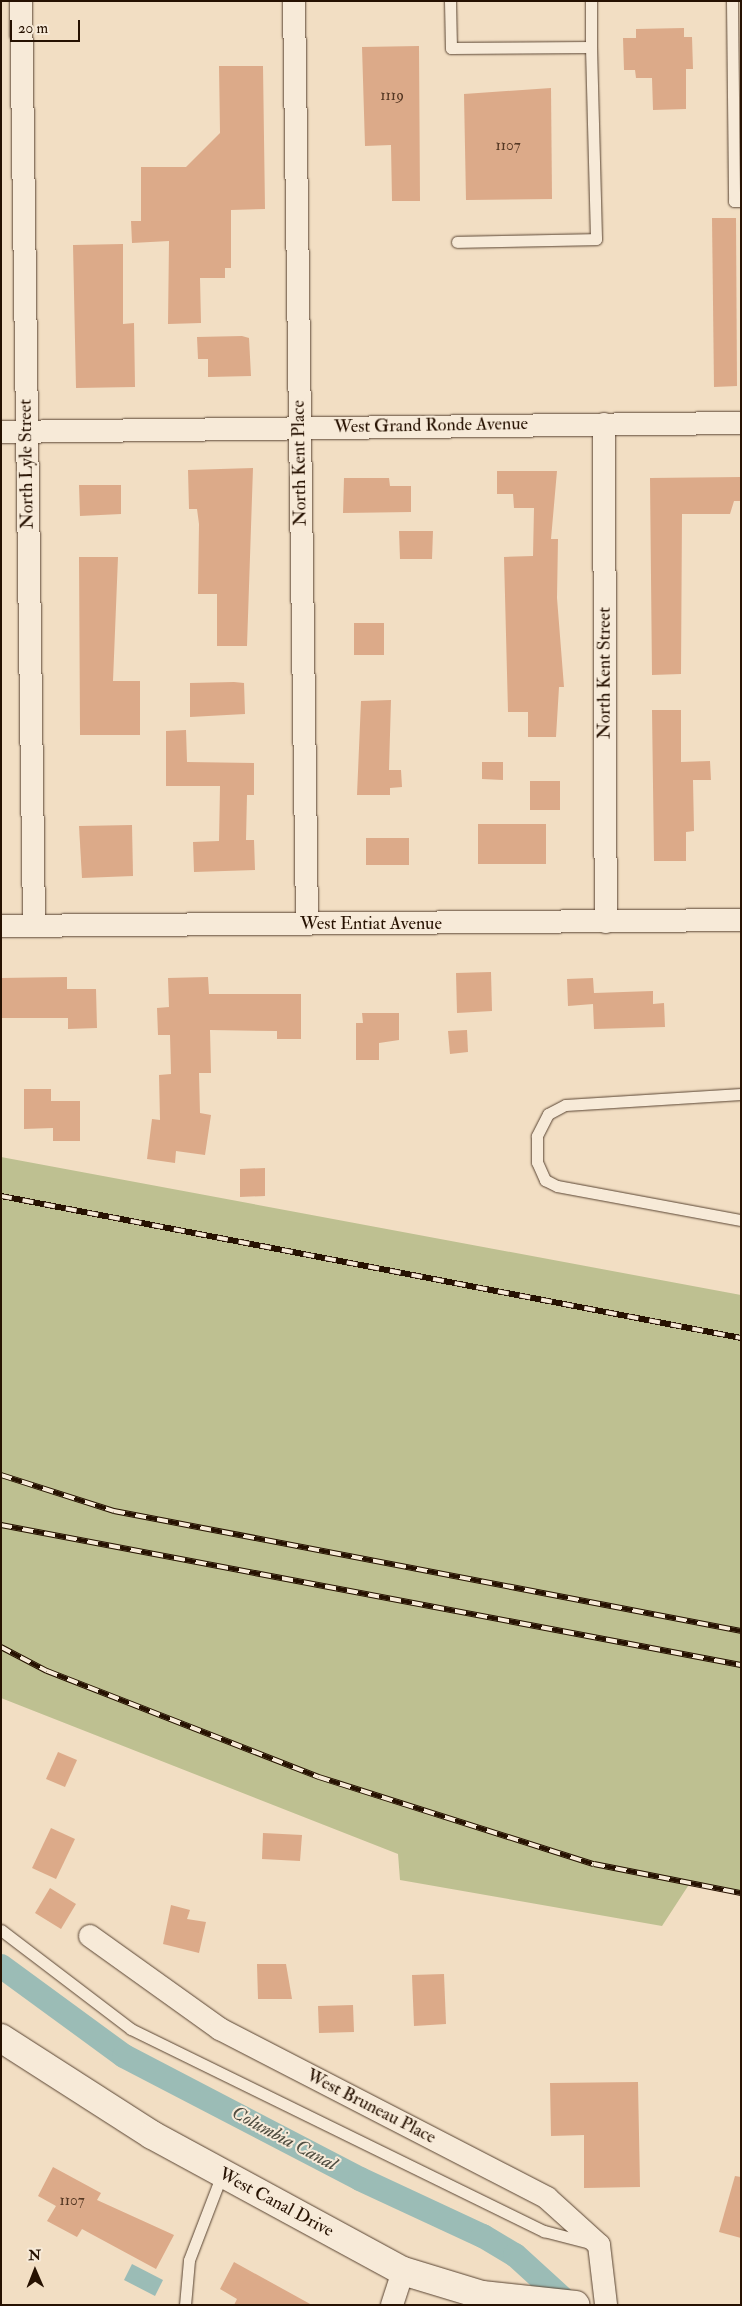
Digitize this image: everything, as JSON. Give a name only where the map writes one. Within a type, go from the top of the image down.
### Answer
[{"type":"street","name":"North Lyle Street","points":[[21,1],[34,926]]},
{"type":"street","name":"North Kent Place","points":[[294,1],[307,924]]},
{"type":"street","name":"West Grand Ronde Avenue","points":[[1,432],[741,423]]},
{"type":"street","name":"North Kent Street","points":[[604,424],[606,922]]},
{"type":"street","name":"West Entiat Avenue","points":[[1,926],[741,920]]},
{"type":"street","name":"West Bruneau Place","points":[[90,1936],[220,2029],[532,2188],[579,2223],[599,2245]]},
{"type":"street","name":"West Canal Drive","points":[[1,2038],[108,2110],[222,2174],[403,2270],[468,2292],[551,2304]]},
{"type":"street","points":[[599,2245],[606,2305]]},
{"type":"street","points":[[392,2305],[403,2270]]},
{"type":"lane","points":[[450,1],[451,48],[591,47]]},
{"type":"lane","points":[[457,242],[596,240],[591,1]]},
{"type":"lane","points":[[732,1],[734,202],[741,201]]},
{"type":"lane","points":[[740,1092],[565,1105],[544,1121],[537,1136],[537,1162],[545,1180],[557,1186],[741,1220]]},
{"type":"lane","points":[[1,1930],[131,2029],[544,2231],[599,2245]]},
{"type":"lane","points":[[185,2305],[189,2260],[222,2174]]},
{"type":"green space","points":[[1,1157],[741,1295],[741,1892],[690,1883],[662,1926],[400,1880],[398,1854],[1,1698]]},
{"type":"water","points":[[132,2264],[163,2280],[155,2296],[124,2280]]},
{"type":"building","points":[[684,28],[684,37],[692,37],[693,69],[686,69],[686,109],[653,110],[652,78],[636,78],[635,70],[624,70],[623,38],[636,38],[636,29]]},
{"type":"building","points":[[419,46],[420,201],[392,201],[391,145],[365,146],[362,47]]},
{"type":"building","points":[[219,66],[263,66],[265,209],[231,210],[231,268],[225,268],[225,278],[200,278],[201,323],[168,324],[169,241],[132,243],[131,221],[141,221],[141,167],[186,167],[220,133]]},
{"type":"building","points":[[551,88],[552,199],[466,200],[464,94]]},
{"type":"building","points":[[712,218],[736,218],[737,386],[714,387]]},
{"type":"building","points":[[123,244],[123,324],[134,323],[135,387],[76,388],[73,245]]},
{"type":"building","points":[[242,336],[249,338],[251,376],[208,377],[208,359],[198,359],[197,337]]},
{"type":"building","points":[[253,468],[247,646],[217,646],[217,594],[198,594],[199,524],[197,509],[189,509],[188,470]]},
{"type":"building","points":[[497,471],[557,471],[551,539],[558,539],[557,598],[564,687],[559,687],[556,737],[528,737],[528,712],[508,712],[504,557],[533,556],[534,508],[514,508],[513,494],[497,494]]},
{"type":"building","points":[[741,477],[741,501],[734,501],[730,514],[682,514],[681,674],[652,675],[650,478]]},
{"type":"building","points":[[344,478],[389,478],[390,486],[411,486],[411,512],[343,513]]},
{"type":"building","points":[[79,485],[121,485],[121,514],[80,516]]},
{"type":"building","points":[[399,531],[433,531],[432,559],[400,559]]},
{"type":"building","points":[[79,557],[118,557],[113,681],[140,681],[140,735],[80,735]]},
{"type":"building","points":[[354,623],[384,623],[384,655],[354,655]]},
{"type":"building","points":[[190,683],[244,683],[245,714],[190,717]]},
{"type":"building","points":[[391,700],[389,770],[401,770],[402,787],[390,788],[390,795],[357,795],[361,701]]},
{"type":"building","points":[[652,710],[681,710],[681,762],[710,761],[711,780],[693,780],[694,831],[686,832],[686,861],[654,861]]},
{"type":"building","points":[[186,730],[187,762],[254,763],[254,795],[247,795],[246,840],[254,840],[255,870],[194,872],[193,842],[219,841],[220,786],[166,786],[166,731]]},
{"type":"building","points":[[482,762],[503,762],[503,780],[482,779]]},
{"type":"building","points":[[530,781],[560,781],[560,810],[530,810]]},
{"type":"building","points":[[478,824],[546,824],[546,864],[478,864]]},
{"type":"building","points":[[132,825],[133,876],[82,878],[79,826]]},
{"type":"building","points":[[366,838],[409,838],[409,865],[366,865]]},
{"type":"building","points":[[491,972],[492,1011],[457,1013],[456,973]]},
{"type":"building","points":[[67,977],[67,989],[96,989],[97,1028],[68,1029],[68,1018],[1,1018],[1,978]]},
{"type":"building","points":[[208,977],[209,994],[301,994],[301,1039],[277,1039],[277,1031],[210,1030],[211,1073],[199,1073],[200,1113],[211,1115],[205,1155],[176,1151],[175,1163],[147,1159],[152,1119],[160,1120],[159,1075],[171,1074],[170,1035],[158,1035],[157,1008],[169,1007],[168,978]]},
{"type":"building","points":[[593,978],[594,993],[653,991],[653,1004],[664,1003],[665,1027],[594,1029],[593,1004],[568,1006],[567,979]]},
{"type":"building","points":[[362,1013],[399,1013],[399,1040],[379,1043],[379,1060],[356,1060],[356,1023],[363,1023]]},
{"type":"building","points":[[467,1030],[468,1052],[450,1054],[448,1031]]},
{"type":"building","points":[[24,1089],[51,1089],[51,1101],[80,1101],[80,1141],[53,1141],[53,1128],[24,1129]]},
{"type":"building","points":[[265,1168],[265,1196],[240,1197],[240,1169]]},
{"type":"building","points":[[58,1752],[77,1760],[65,1787],[46,1779]]},
{"type":"building","points":[[51,1828],[75,1839],[56,1879],[32,1868]]},
{"type":"building","points":[[263,1833],[302,1835],[300,1861],[262,1859]]},
{"type":"building","points":[[50,1888],[76,1904],[61,1929],[35,1913]]},
{"type":"building","points":[[171,1905],[190,1910],[187,1919],[206,1922],[199,1953],[163,1944]]},
{"type":"building","points":[[257,1964],[286,1964],[292,1999],[258,1999]]},
{"type":"building","points":[[444,1974],[446,2024],[414,2026],[412,1975]]},
{"type":"building","points":[[353,2005],[354,2032],[319,2033],[318,2006]]},
{"type":"building","points":[[638,2082],[640,2187],[584,2188],[584,2135],[551,2136],[550,2083]]},
{"type":"building","points":[[53,2167],[101,2193],[97,2200],[174,2235],[156,2269],[82,2229],[77,2237],[47,2221],[56,2206],[38,2196]]},
{"type":"building","points":[[735,2176],[741,2177],[741,2238],[719,2232]]},
{"type":"building","points":[[234,2262],[312,2305],[234,2305],[237,2299],[220,2289]]},
{"type":"waterway","name":"Columbia Canal","points":[[1,1966],[124,2056],[360,2179],[483,2236],[515,2255],[570,2305]]},
{"type":"railway","points":[[1,1196],[741,1338]]},
{"type":"railway","points":[[1,1475],[114,1511],[741,1631]]},
{"type":"railway","points":[[1,1525],[741,1665]]},
{"type":"railway","points":[[1,1647],[47,1671],[319,1777],[594,1864],[741,1893]]}]
